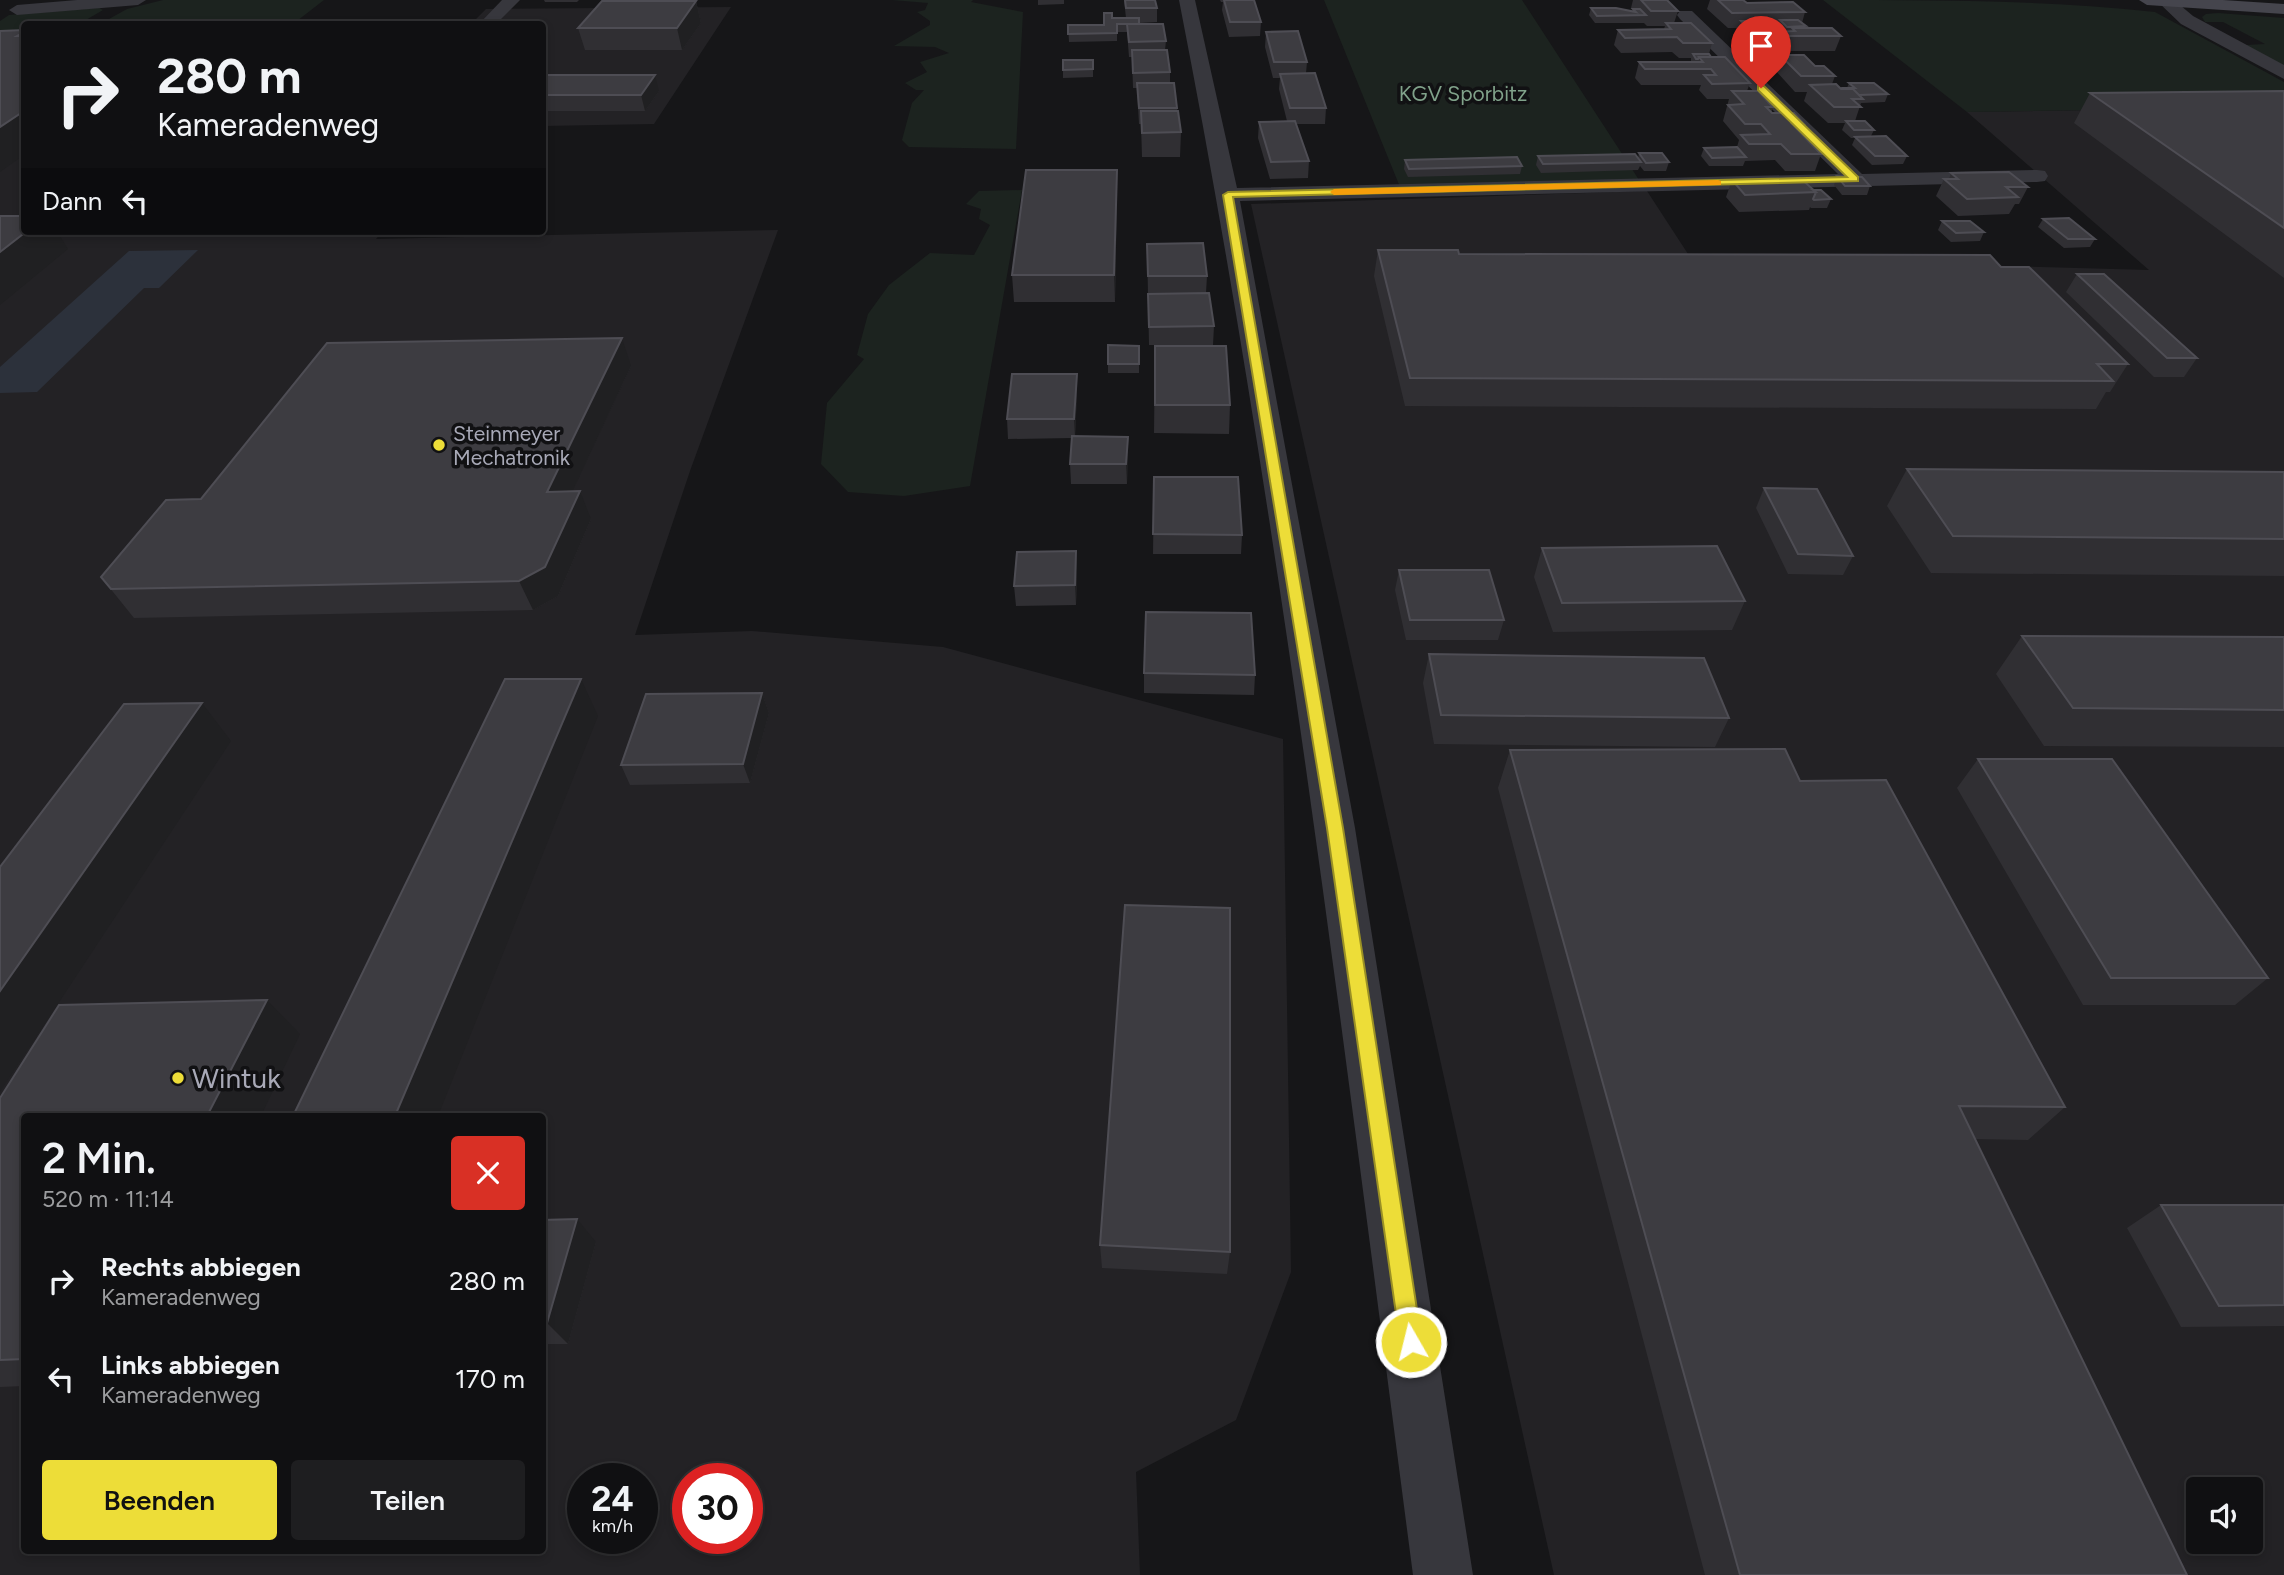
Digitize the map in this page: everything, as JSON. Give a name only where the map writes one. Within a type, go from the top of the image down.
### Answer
[{"type":"street","points":[[17,10],[138,0]]},
{"type":"street","points":[[491,21],[512,0]]},
{"type":"street","points":[[1187,0],[1228,195],[1335,828],[1443,1575]]},
{"type":"street","points":[[2156,1],[2284,9]]},
{"type":"street","points":[[2156,1],[2284,73]]},
{"type":"street","points":[[1686,15],[1855,179]]},
{"type":"street","points":[[1228,195],[2037,176]]},
{"type":"shaded area","points":[[731,7],[654,124],[546,126],[546,21],[474,21],[486,9]]},
{"type":"shaded area","points":[[0,24],[21,24],[21,235],[380,235],[376,239],[778,230],[690,471],[635,635],[752,631],[943,647],[1283,739],[1291,1272],[1236,1420],[1136,1472],[1140,1575],[0,1575]]},
{"type":"shaded area","points":[[2284,107],[2284,1575],[1554,1575],[1251,204],[1647,191],[1690,257],[2149,270],[1967,112]]},
{"type":"shaded area","points":[[198,250],[159,288],[144,288],[37,392],[0,393],[0,367],[129,251]]},
{"type":"green space","points":[[163,0],[324,0],[297,21],[105,21],[127,9]]},
{"type":"green space","points":[[892,0],[973,0],[971,2],[1023,12],[1016,149],[909,147],[902,140],[912,103],[924,90],[916,90],[905,83],[927,72],[920,62],[949,53],[935,47],[894,46],[930,25],[930,21],[917,12],[925,10],[928,3]]},
{"type":"green space","name":"KGV Sporbitz","points":[[1324,0],[1522,0],[1641,183],[1400,187]]},
{"type":"green space","points":[[1823,0],[2031,3],[2155,12],[2284,82],[2284,107],[1967,112]]},
{"type":"green space","points":[[99,8],[103,10],[84,21],[21,21],[21,35],[0,36],[0,21],[9,15]]},
{"type":"green space","points":[[2218,13],[2284,18],[2284,66],[2246,45],[2265,44],[2223,22],[2205,22],[2202,17]]},
{"type":"green space","points":[[1022,190],[970,486],[904,496],[848,492],[821,464],[827,403],[864,359],[857,355],[868,314],[889,285],[930,253],[974,255],[990,225],[979,219],[981,209],[966,204],[979,191]]},
{"type":"building","points":[[1125,0],[1155,0],[1157,8],[1126,8]]},
{"type":"building","points":[[1224,0],[1254,0],[1261,22],[1230,22]]},
{"type":"building","points":[[1641,0],[1667,0],[1678,11],[1651,11]]},
{"type":"building","points":[[1718,0],[1743,0],[1747,3],[1793,2],[1805,12],[1732,13]]},
{"type":"building","points":[[602,1],[696,1],[677,28],[578,28]]},
{"type":"building","points":[[1591,8],[1616,8],[1636,12],[1633,9],[1640,9],[1646,15],[1597,16]]},
{"type":"building","points":[[1104,13],[1112,13],[1112,18],[1139,18],[1139,24],[1117,24],[1117,33],[1068,34],[1068,25],[1104,25]]},
{"type":"building","points":[[1780,20],[1798,20],[1806,26],[1787,27]]},
{"type":"building","points":[[1741,21],[1765,21],[1777,32],[1795,31],[1792,28],[1832,28],[1841,36],[1782,36],[1788,42],[1763,42]]},
{"type":"building","points":[[1666,23],[1691,23],[1712,43],[1683,43],[1677,37],[1625,38],[1618,30],[1671,29]]},
{"type":"building","points":[[1127,24],[1163,24],[1166,41],[1129,42]]},
{"type":"building","points":[[21,30],[17,36],[21,36],[21,113],[0,127],[0,31]]},
{"type":"building","points":[[1298,31],[1307,62],[1274,62],[1266,32]]},
{"type":"building","points":[[1132,50],[1167,50],[1170,72],[1133,73]]},
{"type":"building","points":[[1693,54],[1709,54],[1711,57],[1696,59]]},
{"type":"building","points":[[1780,55],[1804,55],[1815,66],[1824,66],[1835,76],[1801,76]]},
{"type":"building","points":[[1699,57],[1725,57],[1750,83],[1712,84],[1704,75],[1716,75],[1711,69],[1645,69],[1639,62],[1703,62]]},
{"type":"building","points":[[1063,60],[1093,60],[1093,69],[1063,70]]},
{"type":"building","points":[[1315,73],[1326,108],[1290,108],[1280,74]]},
{"type":"building","points":[[546,75],[655,75],[641,95],[546,95]]},
{"type":"building","points":[[1137,83],[1174,83],[1177,108],[1139,108]]},
{"type":"building","points":[[1849,83],[1874,83],[1888,94],[1859,95],[1853,89],[1843,88],[1855,88]]},
{"type":"building","points":[[1836,84],[1841,89],[1853,89],[1863,99],[1852,99],[1861,107],[1834,107],[1810,85]]},
{"type":"building","points":[[1732,91],[1758,91],[1773,107],[1766,107],[1772,113],[1794,113],[1804,124],[1792,124],[1821,154],[1791,154],[1781,144],[1749,144],[1741,135],[1770,134],[1761,124],[1745,124],[1728,105],[1744,104]]},
{"type":"building","points":[[2284,91],[2284,228],[2090,93]]},
{"type":"building","points":[[1141,111],[1178,111],[1181,132],[1142,133]]},
{"type":"building","points":[[1295,121],[1309,161],[1271,162],[1259,122]]},
{"type":"building","points":[[1846,121],[1865,121],[1874,130],[1854,130]]},
{"type":"building","points":[[1886,136],[1907,156],[1875,156],[1855,137]]},
{"type":"building","points":[[1737,147],[1746,157],[1712,158],[1704,148]]},
{"type":"building","points":[[1639,153],[1662,153],[1669,162],[1646,163]]},
{"type":"building","points":[[1635,154],[1641,162],[1543,164],[1538,156]]},
{"type":"building","points":[[1517,157],[1522,166],[1409,169],[1405,160]]},
{"type":"building","points":[[1026,170],[1117,170],[1114,275],[1012,275]]},
{"type":"building","points":[[2009,172],[2028,187],[2006,187],[2018,197],[1967,199],[1944,179],[1958,179],[1951,173]]},
{"type":"building","points":[[1837,176],[1862,177],[1870,186],[1845,186]]},
{"type":"building","points":[[1800,178],[1816,192],[1745,195],[1732,180]]},
{"type":"building","points":[[1813,190],[1821,190],[1831,199],[1814,200],[1816,192]]},
{"type":"building","points":[[0,216],[21,216],[22,235],[0,252]]},
{"type":"building","points":[[2069,218],[2095,239],[2068,239],[2043,219]]},
{"type":"building","points":[[1942,221],[1970,221],[1984,232],[1956,233]]},
{"type":"building","points":[[1203,243],[1207,276],[1148,276],[1147,244]]},
{"type":"building","points":[[1378,250],[1458,250],[1459,254],[1990,255],[2001,267],[2029,267],[2128,364],[2097,364],[2113,381],[1410,378]]},
{"type":"building","points":[[2077,274],[2104,274],[2197,358],[2167,358]]},
{"type":"building","points":[[1209,293],[1214,326],[1149,327],[1148,294]]},
{"type":"building","name":"Steinmeyer Mechatronik","points":[[622,338],[547,492],[580,491],[545,567],[519,581],[111,589],[101,577],[166,500],[201,499],[327,343]]},
{"type":"building","points":[[1108,345],[1139,346],[1139,364],[1108,364]]},
{"type":"building","points":[[1155,346],[1226,346],[1230,405],[1155,405]]},
{"type":"building","points":[[1012,374],[1077,374],[1074,419],[1007,419]]},
{"type":"building","points":[[1072,436],[1128,437],[1126,464],[1070,464]]},
{"type":"building","points":[[1907,469],[2284,472],[2284,539],[1953,536]]},
{"type":"building","points":[[1154,477],[1238,477],[1242,535],[1153,534]]},
{"type":"building","points":[[1764,488],[1817,489],[1853,556],[1798,554]]},
{"type":"building","points":[[1717,546],[1745,601],[1562,603],[1542,548]]},
{"type":"building","points":[[1076,551],[1075,585],[1014,586],[1017,552]]},
{"type":"building","points":[[1399,570],[1489,570],[1504,620],[1410,620]]},
{"type":"building","points":[[1146,612],[1251,613],[1255,675],[1144,673]]},
{"type":"building","points":[[2022,636],[2284,637],[2284,710],[2073,708]]},
{"type":"building","points":[[1429,654],[1704,658],[1729,718],[1441,715]]},
{"type":"building","points":[[505,679],[581,679],[396,1113],[294,1113]]},
{"type":"building","points":[[762,693],[743,764],[621,765],[646,694]]},
{"type":"building","points":[[202,703],[0,991],[0,867],[124,704]]},
{"type":"building","points":[[1785,749],[1800,781],[1886,780],[2065,1107],[1959,1106],[2187,1575],[1740,1575],[1510,750]]},
{"type":"building","points":[[1978,759],[2112,759],[2268,978],[2111,978]]},
{"type":"building","points":[[1125,905],[1230,908],[1230,1252],[1100,1245]]},
{"type":"building","points":[[267,1000],[209,1113],[21,1113],[21,1359],[0,1360],[0,1098],[59,1005]]},
{"type":"building","points":[[2161,1205],[2284,1205],[2284,1305],[2219,1306]]},
{"type":"building","points":[[577,1219],[547,1323],[546,1323],[546,1220]]},
{"type":"slow traffic","points":[[1334,192],[1718,183]]},
{"type":"place","name":"Steinmeyer Mechatronik","points":[[439,445]]},
{"type":"place","name":"Wintuk","points":[[178,1078]]},
{"type":"route","points":[[1411,1342],[1335,828],[1228,195],[1855,179],[1761,88]]}]
